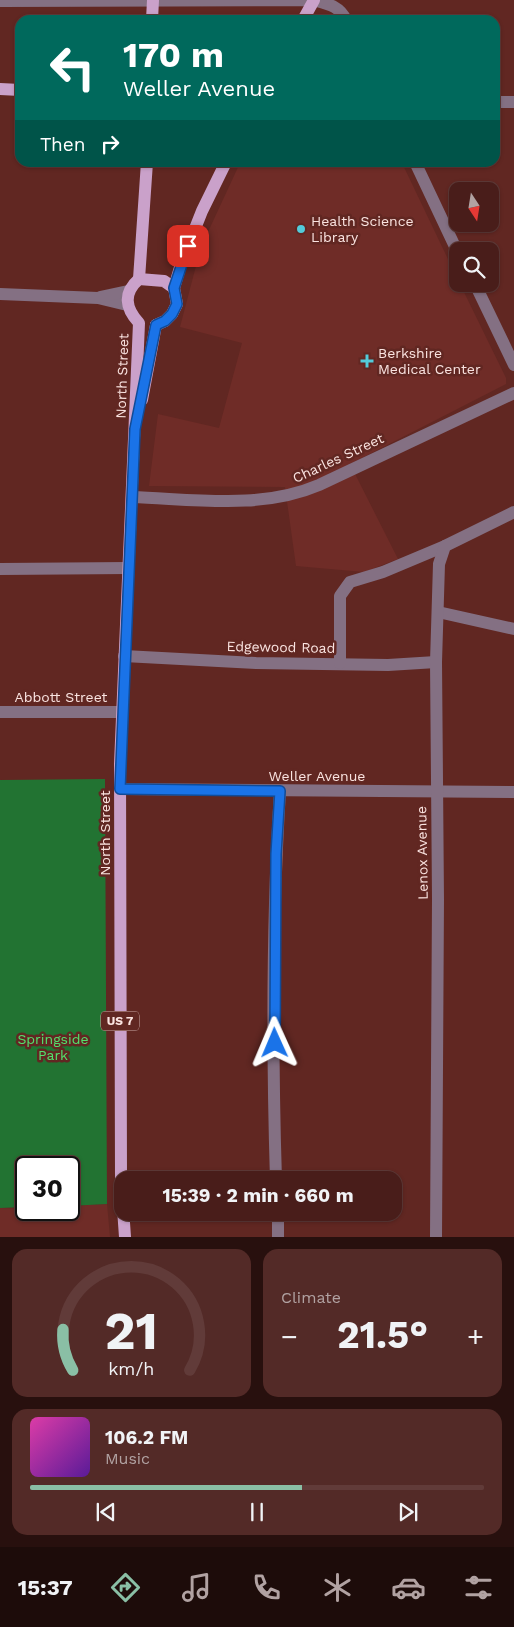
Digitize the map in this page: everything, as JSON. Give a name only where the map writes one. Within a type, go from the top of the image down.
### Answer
[{"type":"main road","points":[[152,15],[153,0]]},
{"type":"main road","points":[[306,15],[314,0]]},
{"type":"main road","points":[[0,89],[15,90]]},
{"type":"main road","points":[[145,279],[144,226],[147,167]]},
{"type":"main road","points":[[139,323],[156,325],[165,321],[172,314],[177,304],[174,288],[202,211],[224,167]]},
{"type":"main road","points":[[128,305],[128,291],[145,279],[164,281],[174,288]]},
{"type":"main road","name":"North Street","points":[[124,1237],[121,1170],[120,789],[139,323],[131,314],[128,305]]},
{"type":"main road","name":"North Street","points":[[135,429],[156,325]]},
{"type":"street","points":[[0,2],[314,0],[331,4],[342,11],[344,15]]},
{"type":"street","points":[[500,102],[514,102]]},
{"type":"street","points":[[417,167],[453,242]]},
{"type":"street","points":[[98,298],[128,291]]},
{"type":"street","points":[[478,292],[514,365]]},
{"type":"street","points":[[0,294],[98,298],[128,305]]},
{"type":"street","name":"Charles Street","points":[[132,497],[262,501],[289,497],[319,485],[514,393]]},
{"type":"street","points":[[340,663],[340,596],[350,582],[383,572],[445,546],[514,512]]},
{"type":"street","name":"Lenox Avenue","points":[[436,1237],[436,662],[439,564],[445,546]]},
{"type":"street","points":[[0,569],[129,568]]},
{"type":"street","points":[[438,612],[514,629]]},
{"type":"street","name":"Edgewood Road","points":[[124,656],[256,663],[388,665],[436,662]]},
{"type":"street","name":"Abbott Street","points":[[0,712],[122,712]]},
{"type":"street","name":"Weller Avenue","points":[[120,789],[514,792]]},
{"type":"street","points":[[276,1171],[274,1003],[276,854],[280,791]]},
{"type":"street","points":[[278,1221],[278,1237]]},
{"type":"shaded area","name":"Berkshire Medical Center","points":[[238,167],[404,167],[449,261],[449,292],[464,292],[506,378],[506,384],[350,464],[398,559],[364,572],[296,566],[285,487],[149,486],[158,414],[219,428],[242,343],[180,327],[201,247]]},
{"type":"shaded area","points":[[107,1204],[110,1237],[0,1237],[0,1208],[15,1208],[15,1221],[80,1221],[80,1205]]},
{"type":"green space","name":"Springside Park","points":[[105,779],[107,1204],[80,1205],[80,1156],[15,1156],[15,1207],[0,1208],[0,780]]},
{"type":"place","name":"Health Science Library","points":[[301,229]]},
{"type":"place","name":"Berkshire Medical Center","points":[[367,361]]},
{"type":"route","points":[[188,246],[174,288],[177,304],[172,314],[165,321],[156,325],[135,429],[120,789],[280,791],[276,854],[275,1043]]}]
